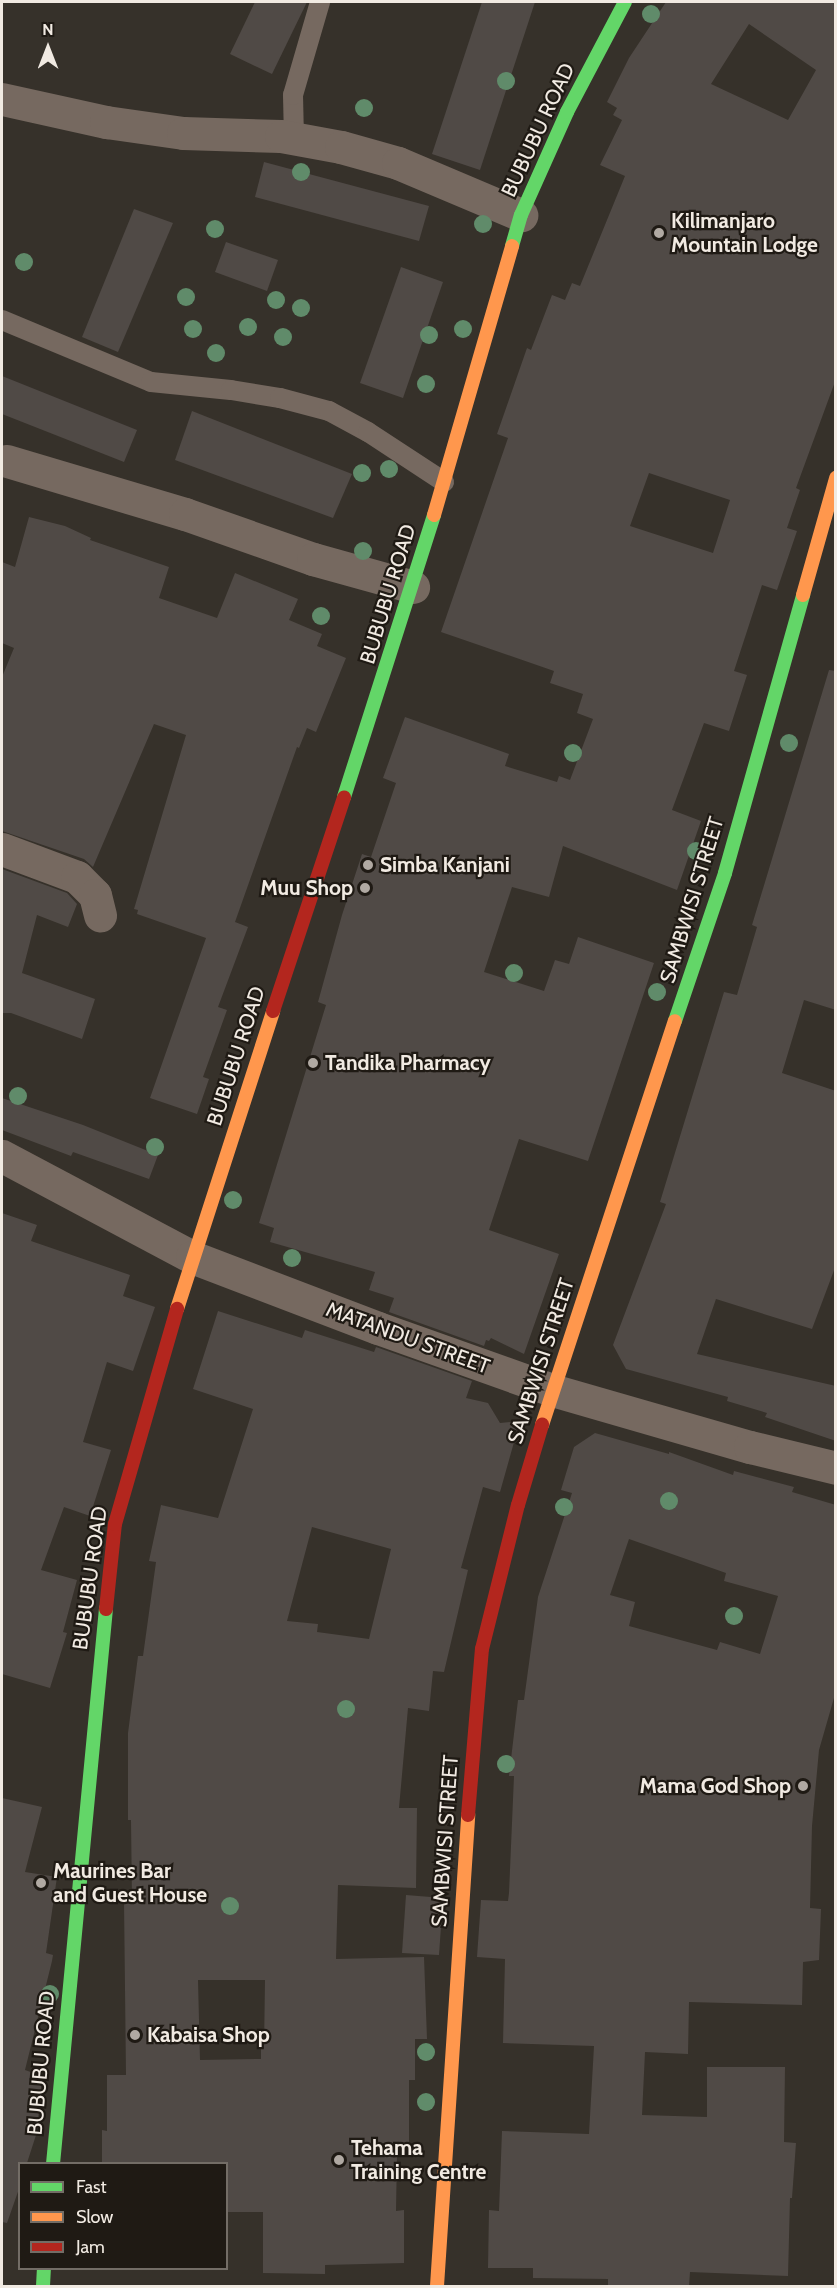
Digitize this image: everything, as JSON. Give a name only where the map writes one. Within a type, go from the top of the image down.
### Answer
[{"type":"street","name":"BUBUBU ROAD","points":[[53,2162],[88,1776],[115,1524],[192,1257],[413,587],[521,215],[567,112],[625,2]]},
{"type":"street","points":[[2,99],[106,122],[183,133],[294,139],[341,147],[398,163],[521,215]]},
{"type":"street","points":[[7,461],[185,514],[313,559],[413,587]]},
{"type":"street","name":"SAMBWISI STREET","points":[[437,2286],[464,1865],[482,1649],[518,1505],[552,1390],[725,873],[836,478]]},
{"type":"street","points":[[2,849],[77,877],[96,895],[100,915]]},
{"type":"street","name":"MATANDU STREET","points":[[2,1156],[192,1257],[552,1390],[750,1447],[836,1467]]},
{"type":"lane","points":[[294,139],[293,95],[320,2]]},
{"type":"lane","points":[[2,320],[151,382],[231,390],[279,398],[329,411],[368,432],[444,482]]},
{"type":"building","points":[[255,2],[307,2],[272,74],[230,54]]},
{"type":"building","points":[[482,2],[535,2],[480,170],[432,154]]},
{"type":"building","points":[[666,2],[836,2],[836,379],[796,488],[800,490],[787,528],[797,531],[777,590],[762,585],[734,671],[747,675],[729,731],[704,723],[672,810],[701,821],[677,890],[563,846],[549,897],[512,887],[484,972],[544,991],[555,960],[569,964],[578,937],[654,963],[588,1161],[519,1139],[489,1230],[559,1254],[524,1354],[491,1338],[489,1341],[486,1340],[484,1346],[389,1312],[394,1298],[369,1290],[375,1272],[270,1242],[274,1228],[259,1223],[326,1005],[318,1002],[342,915],[362,854],[371,857],[396,783],[383,778],[405,717],[509,754],[505,766],[557,782],[559,776],[570,780],[593,719],[577,713],[583,694],[550,683],[554,671],[441,632],[508,438],[497,434],[527,348],[531,350],[552,295],[565,300],[572,283],[580,286],[625,176],[600,165],[622,120],[613,115],[617,108],[607,102],[629,58]],"holes":[[[749,24],[816,70],[788,120],[711,84]],[[649,473],[730,500],[713,553],[630,526]]]},
{"type":"building","points":[[264,162],[429,206],[419,241],[255,197]]},
{"type":"building","points":[[134,209],[173,223],[118,352],[82,337]]},
{"type":"building","points":[[226,242],[278,260],[267,291],[215,272]]},
{"type":"building","points":[[401,267],[443,282],[403,398],[360,383]]},
{"type":"building","points":[[2,376],[137,430],[124,462],[2,414]]},
{"type":"building","points":[[192,411],[352,474],[333,518],[175,460]]},
{"type":"building","points":[[29,517],[65,526],[91,538],[90,540],[169,567],[159,598],[217,618],[235,573],[298,599],[289,620],[322,634],[317,646],[346,658],[316,732],[307,728],[299,748],[297,747],[235,922],[248,927],[218,1007],[227,1010],[203,1077],[209,1079],[197,1114],[150,1098],[206,938],[137,914],[138,910],[134,909],[186,735],[154,724],[93,867],[84,859],[2,831],[2,677],[14,648],[2,643],[2,562],[15,567]]},
{"type":"building","points":[[829,670],[836,671],[836,1010],[804,1000],[782,1073],[836,1091],[836,1265],[812,1329],[716,1299],[697,1354],[836,1386],[836,1441],[765,1417],[767,1413],[727,1401],[728,1397],[626,1369],[613,1345],[666,1204],[660,1202],[724,992],[737,995],[757,927],[752,925]]},
{"type":"building","points":[[2,869],[67,893],[77,904],[68,927],[37,915],[22,973],[95,999],[82,1039],[11,1013],[2,1013]]},
{"type":"building","points":[[2,1098],[83,1125],[158,1155],[149,1179],[73,1152],[71,1156],[2,1130]]},
{"type":"building","points":[[2,1213],[37,1225],[31,1241],[130,1275],[123,1296],[155,1307],[133,1371],[107,1362],[83,1442],[111,1450],[90,1516],[64,1507],[41,1570],[77,1580],[63,1632],[67,1633],[50,1688],[2,1674]]},
{"type":"building","points":[[218,1311],[302,1338],[305,1330],[374,1352],[376,1347],[472,1381],[466,1398],[488,1403],[500,1423],[520,1421],[500,1492],[483,1487],[461,1568],[468,1570],[444,1672],[433,1671],[429,1711],[408,1708],[399,1808],[417,1808],[416,1888],[338,1885],[336,1959],[424,1957],[427,2039],[415,2039],[415,2080],[409,2080],[409,2154],[397,2154],[396,2211],[404,2210],[404,2263],[325,2265],[325,2274],[263,2273],[263,2212],[228,2212],[228,2162],[102,2162],[102,2130],[107,2131],[107,2075],[126,2075],[124,1901],[132,1901],[131,1820],[128,1820],[128,1733],[138,1656],[143,1656],[156,1562],[149,1561],[161,1505],[218,1518],[253,1409],[193,1389]],"holes":[[[312,1527],[391,1549],[369,1639],[317,1632],[318,1624],[287,1621]],[[198,1980],[265,1980],[264,2048],[261,2048],[261,2059],[200,2060]]]},
{"type":"building","points":[[595,1433],[669,1454],[669,1452],[733,1475],[734,1471],[794,1487],[792,1492],[836,1505],[836,1691],[819,1750],[812,1826],[810,1908],[821,1909],[819,1960],[803,1962],[802,2005],[689,2002],[688,2054],[645,2052],[642,2115],[707,2117],[707,2067],[785,2067],[784,2142],[796,2143],[792,2198],[790,2198],[788,2276],[690,2272],[689,2286],[633,2286],[608,2285],[608,2279],[533,2278],[533,2268],[488,2268],[489,2210],[499,2211],[502,2131],[589,2134],[594,2046],[503,2043],[505,1959],[477,1957],[481,1900],[508,1901],[514,1776],[509,1776],[518,1700],[524,1700],[538,1597],[572,1493],[561,1490],[574,1447]],"holes":[[[629,1539],[726,1573],[724,1581],[778,1596],[760,1654],[720,1642],[717,1650],[629,1626],[635,1602],[610,1595]]]},
{"type":"building","points":[[2,1798],[42,1807],[25,1872],[57,1877],[46,1953],[53,1955],[25,2070],[42,2076],[37,2132],[27,2162],[18,2162],[18,2192],[7,2223],[2,2222]]},
{"type":"building","points":[[406,1895],[443,1898],[439,1955],[402,1953]]},
{"type":"traffic: fast","points":[[512,246],[521,215],[567,112],[625,2]]},
{"type":"traffic: fast","points":[[344,797],[434,515]]},
{"type":"traffic: fast","points":[[675,1021],[725,873],[803,595]]},
{"type":"traffic: fast","points":[[53,2162],[106,1609]]},
{"type":"traffic: fast","points":[[43,2286],[44,2270]]},
{"type":"traffic: slow","points":[[434,515],[512,246]]},
{"type":"traffic: slow","points":[[803,595],[836,478]]},
{"type":"traffic: slow","points":[[177,1309],[273,1011]]},
{"type":"traffic: slow","points":[[542,1425],[675,1021]]},
{"type":"traffic: slow","points":[[437,2286],[468,1815]]},
{"type":"traffic: jam","points":[[273,1011],[344,797]]},
{"type":"traffic: jam","points":[[106,1609],[115,1524],[177,1309]]},
{"type":"traffic: jam","points":[[468,1815],[482,1649],[518,1505],[542,1425]]},
{"type":"place","name":"Kilimanjaro Mountain Lodge","points":[[659,233]]},
{"type":"place","name":"Simba Kanjani","points":[[368,865]]},
{"type":"place","name":"Muu Shop","points":[[365,888]]},
{"type":"place","name":"Tandika Pharmacy","points":[[313,1063]]},
{"type":"place","name":"Mama God Shop","points":[[803,1786]]},
{"type":"place","name":"Maurines Bar and Guest House","points":[[41,1883]]},
{"type":"place","name":"Kabaisa Shop","points":[[135,2035]]},
{"type":"place","name":"Tehama Training Centre","points":[[339,2160]]}]
